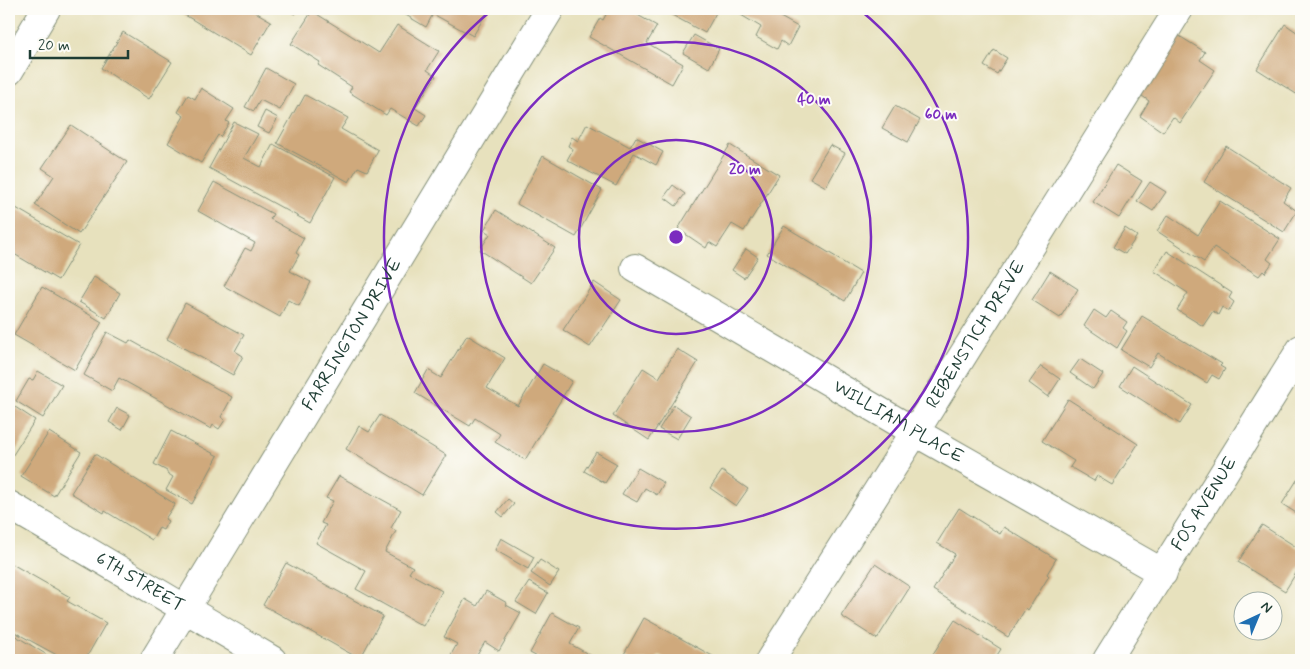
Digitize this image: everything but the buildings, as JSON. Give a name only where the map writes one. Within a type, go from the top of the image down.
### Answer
[{"type":"street","points":[[9,71],[46,9]]},
{"type":"street","name":"FARRINGTON DRIVE","points":[[154,660],[550,9]]},
{"type":"street","name":"REBENSTICH DRIVE","points":[[770,660],[1179,9]]},
{"type":"street","name":"WILLIAM PLACE","points":[[635,268],[915,432],[1163,573]]},
{"type":"street","name":"FOS AVENUE","points":[[1108,660],[1301,349]]},
{"type":"street","name":"6TH STREET","points":[[9,505],[272,660]]}]
